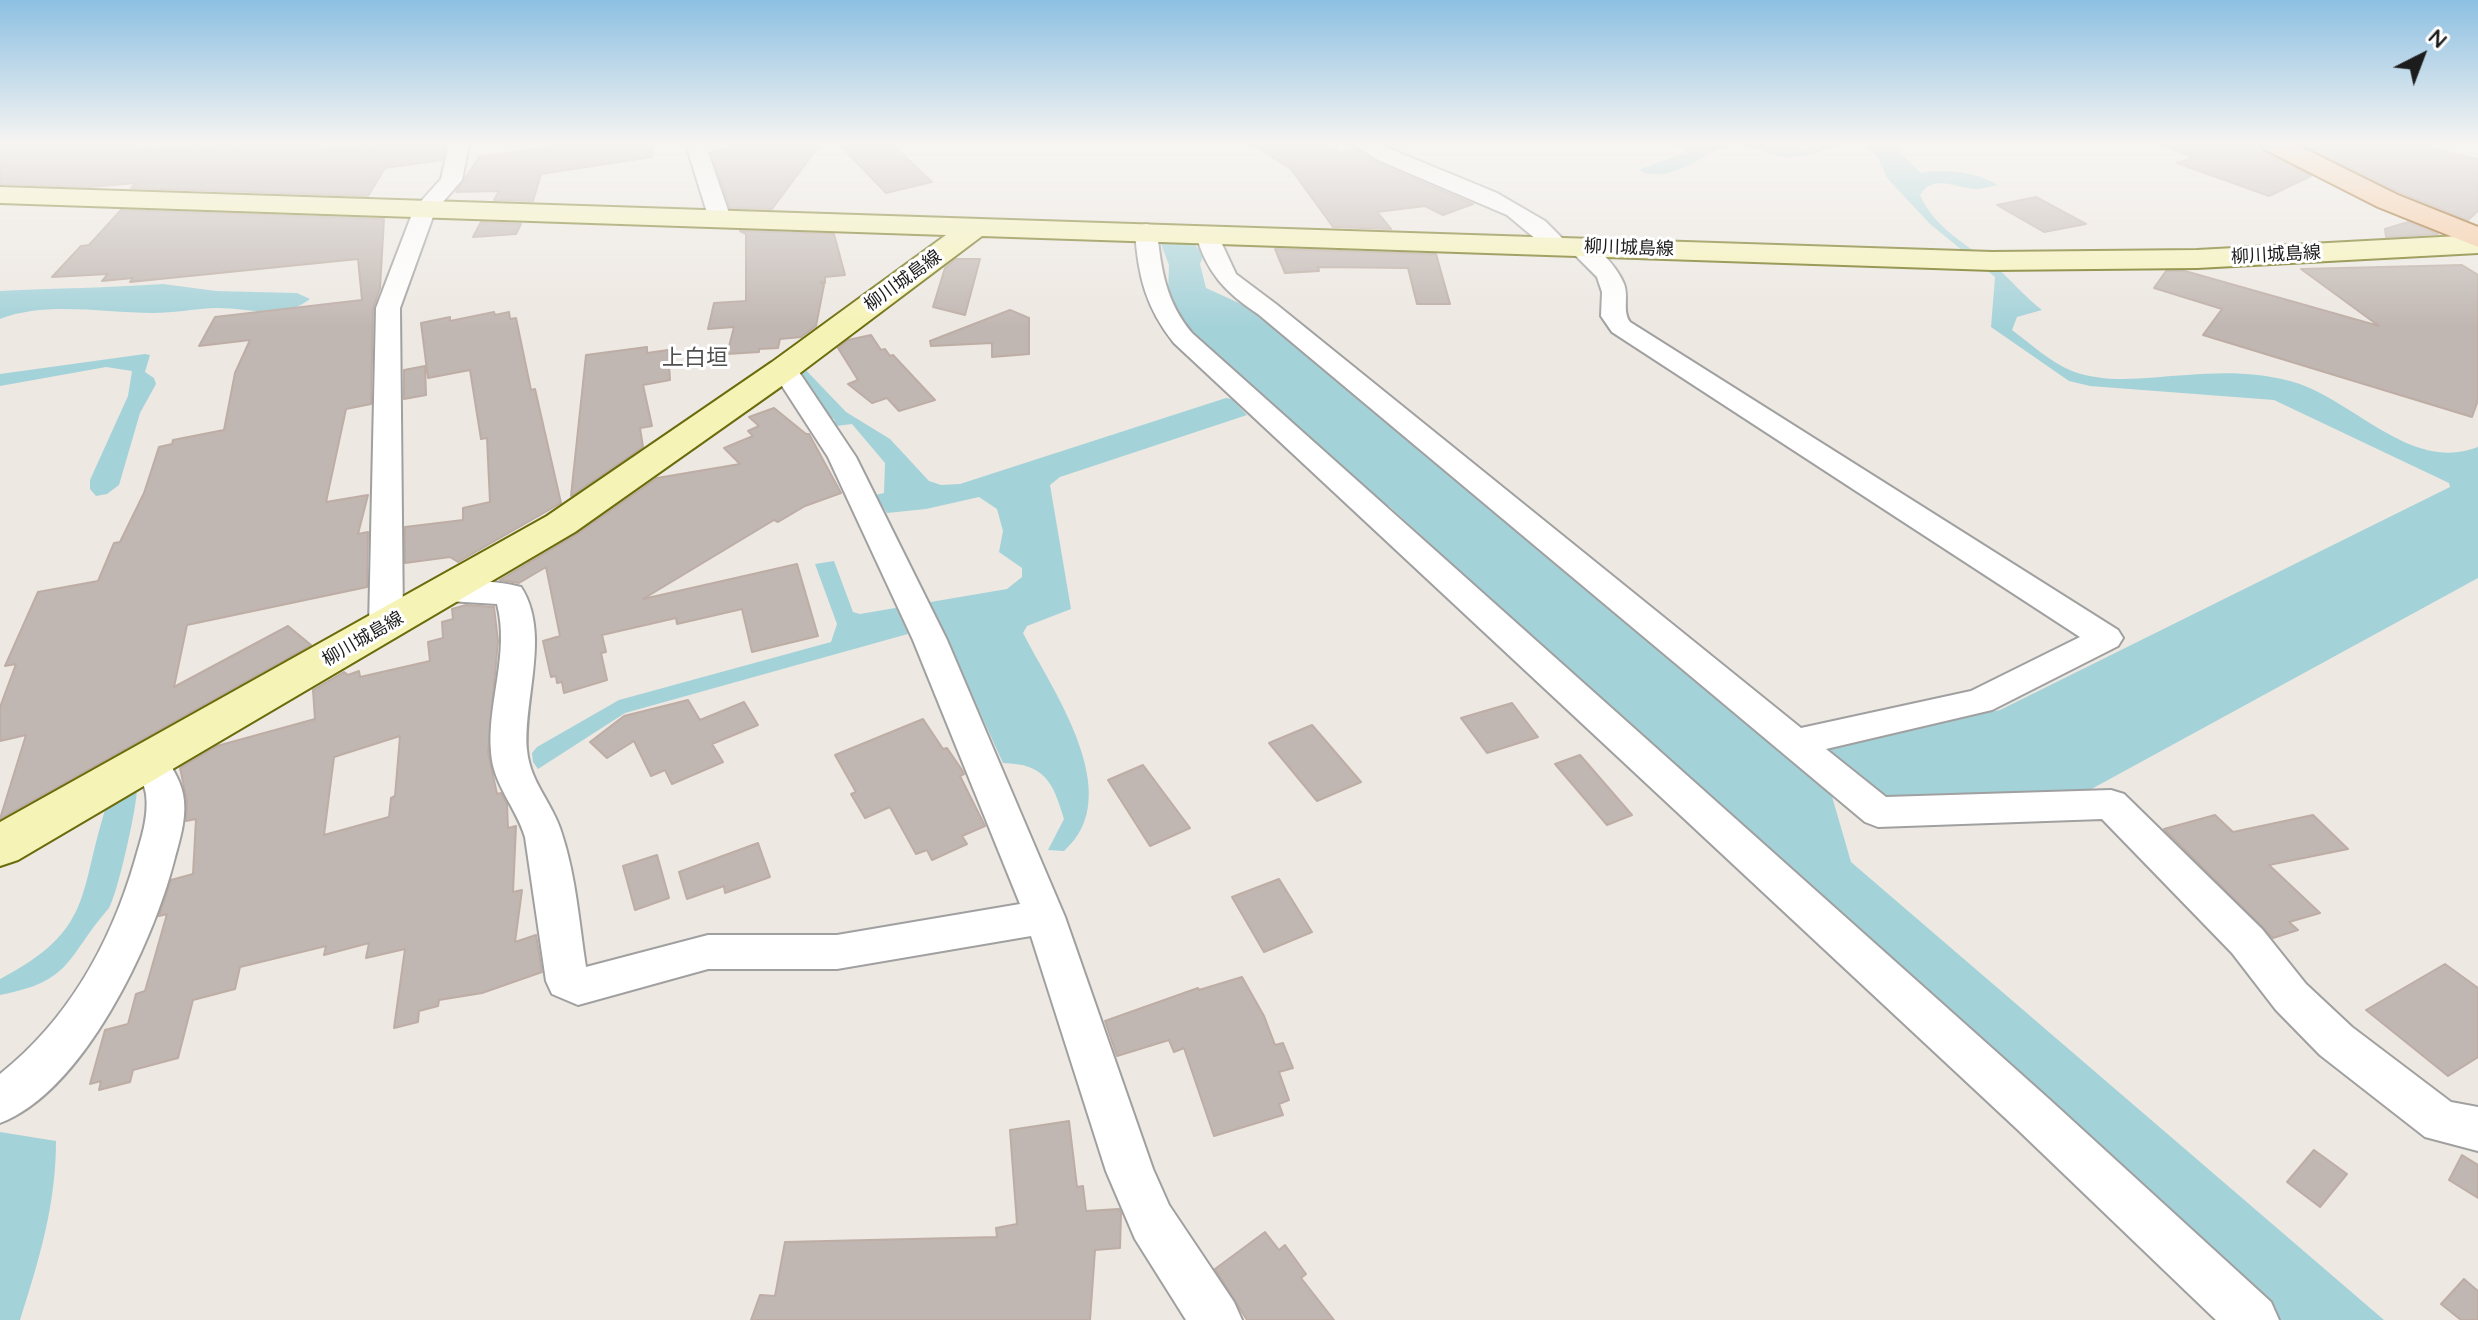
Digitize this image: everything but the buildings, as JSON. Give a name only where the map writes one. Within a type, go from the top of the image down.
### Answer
[{"type":"main road","points":[[291,205],[974,228]]},
{"type":"main road","points":[[2397,205],[2476,235]]},
{"type":"main road","name":"柳川城島線","points":[[0,846],[561,524],[784,369],[974,228],[2008,261],[2197,259],[2476,235]]},
{"type":"street","points":[[386,626],[388,308],[429,205]]},
{"type":"street","points":[[715,205],[720,219]]},
{"type":"street","points":[[1498,205],[1568,246],[1612,278],[1616,291],[1613,316],[1621,327],[2106,638],[1980,701],[1794,743]]},
{"type":"street","points":[[1149,232],[1151,283],[1163,316],[1183,338],[1964,1050],[2253,1320]]},
{"type":"street","points":[[1207,234],[1220,273],[1233,286],[1267,309],[1878,812],[2111,804],[2247,941],[2291,997],[2336,1041],[2441,1122],[2478,1129]]},
{"type":"street","points":[[784,369],[842,457],[930,640],[1045,917],[1130,1171],[1152,1222],[1216,1320]]},
{"type":"street","points":[[443,593],[510,594],[514,604],[518,636],[510,704],[509,753],[518,789],[537,816],[548,859],[567,981],[578,987],[708,952],[837,952],[1045,917]]},
{"type":"street","points":[[0,1102],[31,1079],[74,1029],[139,917],[165,821],[164,789],[149,761]]},
{"type":"water","points":[[1912,205],[1926,205],[1943,227],[1996,267],[2042,310],[2017,317],[2012,330],[2048,358],[2072,371],[2115,379],[2226,373],[2277,378],[2313,390],[2405,442],[2429,450],[2453,453],[2478,447],[2478,578],[2086,792],[1878,796],[1829,757],[1832,746],[2000,710],[2450,487],[2449,483],[2274,400],[2090,386],[2069,381],[1991,327],[1995,277],[1930,224]]},
{"type":"water","points":[[1159,239],[1194,240],[1204,254],[1200,264],[1206,288],[1250,308],[1831,793],[1851,862],[2384,1320],[2278,1320],[1389,506],[1381,508],[1265,396],[1260,397],[1195,339],[1168,294],[1169,265]]},
{"type":"water","points":[[163,284],[216,291],[297,293],[310,299],[288,310],[276,311],[214,308],[153,313],[56,309],[0,319],[0,291]]},
{"type":"water","points":[[150,355],[145,372],[154,378],[156,384],[140,413],[119,485],[107,494],[96,496],[90,489],[90,480],[128,396],[132,371],[106,367],[0,386],[0,374]]},
{"type":"water","points":[[802,366],[846,412],[890,439],[929,481],[941,485],[960,484],[1226,398],[1232,399],[1247,415],[1060,477],[1050,485],[1071,609],[1027,626],[1023,633],[1066,712],[1087,772],[1089,801],[1082,828],[1064,851],[1048,850],[1064,819],[1051,785],[1038,771],[1003,763],[940,625],[625,713],[538,769],[533,762],[532,753],[537,747],[619,700],[831,642],[837,624],[815,564],[834,561],[853,612],[860,614],[1007,589],[1022,577],[1022,568],[999,552],[1003,531],[997,509],[979,497],[926,509],[887,513],[875,495],[884,493],[885,463],[852,424],[836,426],[834,419],[827,417],[796,369]]},
{"type":"water","points":[[137,788],[126,850],[109,908],[55,975],[42,983],[0,995],[0,979],[52,944],[67,926],[78,908],[85,887],[106,807]]},
{"type":"water","points":[[0,1132],[56,1141],[50,1210],[20,1320],[0,1320]]},
{"type":"district","name":"上白垣","points":[[695,358]]}]
